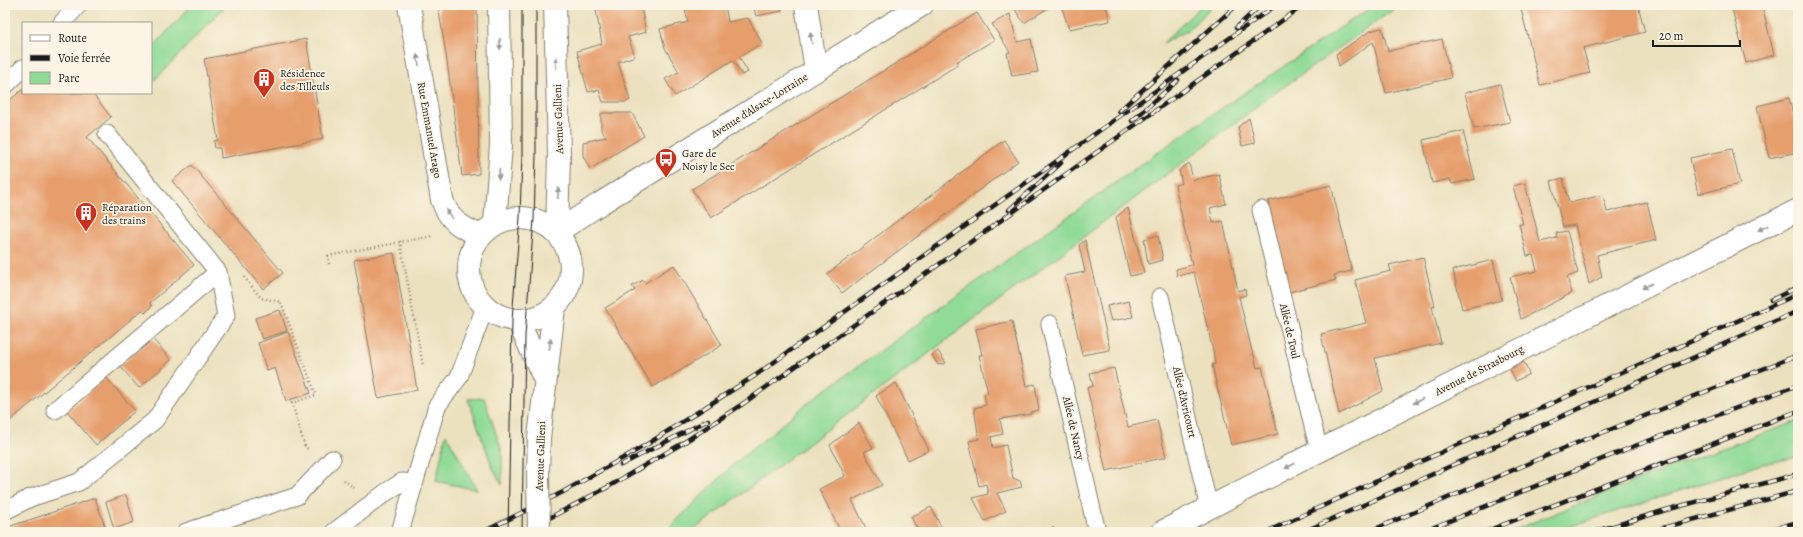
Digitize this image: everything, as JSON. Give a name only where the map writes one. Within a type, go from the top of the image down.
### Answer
[{"type":"street","name":"Rue Emmanuel Arago","points":[[409,5],[442,200],[447,213],[456,224],[488,230]]},
{"type":"street","points":[[488,230],[501,145],[499,5]]},
{"type":"street","name":"Avenue Gallieni","points":[[555,5],[559,155],[557,232]]},
{"type":"street","points":[[806,5],[816,70]]},
{"type":"street","name":"Avenue d'Alsace-Lorraine","points":[[557,232],[607,199],[922,5]]},
{"type":"street","name":"Avenue de Strasbourg","points":[[1162,532],[1319,451],[1798,210]]},
{"type":"street","points":[[520,217],[534,219],[546,224],[557,232],[568,250],[572,270],[567,291],[554,308],[541,316],[518,321],[498,316],[485,307],[473,291],[468,273],[471,253],[488,230],[507,218],[520,217]]},
{"type":"street","name":"Avenue Gallieni","points":[[539,532],[539,438],[554,308]]},
{"type":"street","points":[[518,321],[545,380]]},
{"type":"lane","points":[[63,22],[78,5]]},
{"type":"lane","points":[[5,86],[22,69]]},
{"type":"lane","points":[[5,511],[30,498],[79,482],[155,420],[226,316],[218,272],[107,134]]},
{"type":"lane","name":"Allée de Toul","points":[[1261,210],[1319,451]]},
{"type":"lane","points":[[55,410],[218,272]]},
{"type":"lane","name":"Allée d'Avricourt","points":[[1160,297],[1209,508]]},
{"type":"lane","points":[[400,532],[437,406],[459,377],[485,307]]},
{"type":"lane","name":"Allée de Nancy","points":[[1050,324],[1097,532]]},
{"type":"lane","points":[[186,532],[297,496],[329,462]]},
{"type":"lane","points":[[334,532],[385,493],[402,482],[414,483]]},
{"type":"path","points":[[329,264],[328,256],[423,236]]},
{"type":"path","points":[[400,241],[422,366]]},
{"type":"path","points":[[242,274],[262,298],[281,302],[316,395],[292,403],[305,446],[329,462],[355,489]]},
{"type":"green space","points":[[192,5],[226,5],[152,83],[152,48]]},
{"type":"green space","points":[[1202,5],[1215,5],[1186,31],[1163,43]]},
{"type":"green space","points":[[1374,5],[1400,5],[1275,93],[691,532],[665,532],[733,465],[814,398],[1168,145]]},
{"type":"green space","points":[[484,398],[502,451],[502,485],[492,466],[468,399]]},
{"type":"green space","points":[[1798,421],[1798,457],[1762,464],[1553,532],[1509,532],[1660,471]]},
{"type":"green space","points":[[446,434],[477,490],[436,481]]},
{"type":"building","points":[[438,5],[477,5],[479,174],[462,176]]},
{"type":"building","points":[[603,5],[647,5],[641,7],[646,32],[628,37],[635,56],[618,62],[630,100],[626,102],[603,102],[599,90],[588,92],[577,51],[602,44],[596,10],[603,8]]},
{"type":"building","points":[[684,5],[725,5],[728,22],[748,18],[762,43],[739,57],[748,72],[742,75],[733,60],[675,96],[665,79],[679,72],[665,48],[660,29],[688,22]]},
{"type":"building","points":[[753,5],[781,5],[782,11],[756,16]]},
{"type":"building","points":[[1012,5],[1053,5],[1024,23]]},
{"type":"building","points":[[1061,5],[1106,5],[1110,21],[1069,29]]},
{"type":"building","points":[[1520,5],[1638,5],[1645,32],[1583,48],[1590,73],[1540,85]]},
{"type":"building","points":[[1731,5],[1762,5],[1774,55],[1746,63]]},
{"type":"building","points":[[977,13],[994,40],[957,62],[959,64],[711,218],[692,189]]},
{"type":"building","points":[[1010,14],[1017,42],[1031,39],[1038,72],[1012,76],[1007,53],[1010,52],[992,24]]},
{"type":"building","points":[[1382,28],[1388,51],[1442,39],[1451,78],[1386,93],[1373,42],[1339,66],[1336,54],[1370,31]]},
{"type":"building","name":"Résidence des Tilleuls","points":[[306,39],[323,139],[221,158],[220,148],[215,148],[214,141],[218,140],[204,59]]},
{"type":"building","points":[[1500,84],[1510,122],[1474,129],[1465,93]]},
{"type":"building","name":"Réparation des trains","points":[[22,90],[22,94],[93,94],[111,117],[87,137],[194,265],[150,303],[152,306],[145,313],[142,310],[5,425],[5,104]]},
{"type":"building","points":[[1789,98],[1798,136],[1798,152],[1769,158],[1757,106]]},
{"type":"building","points":[[601,113],[632,113],[644,136],[590,169],[583,156],[583,142],[606,137],[601,130]]},
{"type":"building","points":[[1249,118],[1255,143],[1242,146],[1238,127]]},
{"type":"building","points":[[1463,131],[1475,179],[1452,184],[1450,179],[1432,183],[1423,140]]},
{"type":"building","points":[[1004,140],[1018,161],[842,293],[827,274]]},
{"type":"building","points":[[1732,149],[1740,184],[1698,194],[1690,158]]},
{"type":"building","points":[[1189,163],[1193,180],[1219,174],[1226,204],[1210,208],[1213,223],[1223,221],[1238,291],[1245,289],[1246,295],[1239,297],[1257,368],[1262,367],[1278,434],[1231,445],[1212,365],[1215,364],[1213,351],[1194,272],[1177,276],[1176,269],[1192,265],[1175,185],[1182,183],[1179,170]]},
{"type":"building","points":[[192,165],[283,273],[263,289],[172,181]]},
{"type":"building","points":[[1563,178],[1569,203],[1603,195],[1607,212],[1647,202],[1656,240],[1597,255],[1602,277],[1589,284],[1575,225],[1563,227],[1551,181]]},
{"type":"building","points":[[1525,183],[1540,242],[1557,238],[1556,233],[1567,231],[1578,273],[1567,277],[1572,293],[1521,319],[1510,277],[1537,271],[1533,255],[1527,256],[1519,224],[1523,224],[1513,186]]},
{"type":"building","points":[[1331,185],[1352,271],[1334,275],[1336,280],[1289,292],[1268,201]]},
{"type":"building","points":[[1128,208],[1144,273],[1130,276],[1116,217]]},
{"type":"building","points":[[1158,235],[1163,260],[1148,264],[1144,239]]},
{"type":"building","points":[[1085,240],[1110,350],[1082,355],[1065,276],[1085,272],[1079,245]]},
{"type":"building","points":[[394,253],[417,390],[378,398],[354,260]]},
{"type":"building","points":[[1423,257],[1435,306],[1432,307],[1441,343],[1375,358],[1383,391],[1339,414],[1321,334],[1366,323],[1355,280],[1391,271],[1389,265]]},
{"type":"building","points":[[1493,260],[1502,300],[1462,309],[1453,270]]},
{"type":"building","points":[[674,265],[722,345],[653,387],[605,308],[635,290],[632,286],[643,280],[645,283]]},
{"type":"building","points":[[1129,301],[1133,317],[1111,321],[1107,306]]},
{"type":"building","points":[[280,310],[287,331],[262,339],[255,318]]},
{"type":"building","points":[[1012,321],[1026,386],[1035,384],[1039,410],[1031,412],[1031,414],[1000,419],[1003,434],[991,437],[993,448],[1006,445],[1013,478],[1020,481],[1022,487],[997,493],[1006,511],[985,521],[973,498],[988,494],[986,484],[979,486],[969,441],[979,439],[974,408],[986,405],[984,394],[988,393],[979,355],[982,355],[976,329]]},
{"type":"building","points":[[288,332],[311,393],[286,401],[275,368],[267,371],[258,343]]},
{"type":"building","points":[[152,338],[171,360],[139,388],[120,366]]},
{"type":"building","points":[[938,351],[946,363],[938,365],[932,355]]},
{"type":"building","points":[[1524,362],[1529,374],[1516,381],[1510,369]]},
{"type":"building","points":[[1114,368],[1128,427],[1157,420],[1166,457],[1106,471],[1087,388],[1093,386],[1090,373]]},
{"type":"building","points":[[106,377],[135,411],[96,445],[67,411]]},
{"type":"building","points":[[896,383],[929,450],[908,460],[876,396]]},
{"type":"building","points":[[859,423],[873,448],[864,452],[882,485],[852,500],[868,532],[841,532],[819,489],[845,476],[830,445]]},
{"type":"building","points":[[126,495],[134,522],[114,529],[106,502]]},
{"type":"building","points":[[95,498],[107,532],[5,532],[5,528]]},
{"type":"building","points":[[931,507],[944,532],[919,532],[911,517]]},
{"type":"building","points":[[1053,527],[1056,532],[1042,532]]},
{"type":"tram line","points":[[508,532],[512,320],[520,217],[522,155],[522,5]]},
{"type":"tram line","points":[[522,532],[525,336],[534,219],[536,155],[536,5]]},
{"type":"railway","points":[[1119,111],[1237,5]]},
{"type":"railway","points":[[1236,28],[1261,5]]},
{"type":"railway","points":[[483,532],[563,492],[646,445],[756,375],[1276,5]]},
{"type":"railway","points":[[523,532],[606,488],[683,443],[744,403],[1304,5]]},
{"type":"railway","points":[[1132,121],[1178,80]]},
{"type":"railway","points":[[1009,210],[1061,163]]},
{"type":"railway","points":[[1771,300],[1798,287]]},
{"type":"railway","points":[[1266,532],[1388,476],[1798,294]]},
{"type":"railway","points":[[1303,532],[1798,311]]},
{"type":"railway","points":[[1368,532],[1574,444],[1798,355]]},
{"type":"railway","points":[[1422,532],[1632,447],[1798,385]]},
{"type":"railway","points":[[1484,532],[1798,411]]},
{"type":"railway","points":[[621,465],[708,420]]},
{"type":"railway","points":[[1594,532],[1666,510],[1798,474]]},
{"type":"railway","points":[[1648,532],[1798,491]]},
{"type":"railway","points":[[1761,532],[1798,522]]},
{"type":"place","name":"Résidence des Tilleuls","points":[[264,98]]},
{"type":"place","name":"Gare de Noisy le Sec","points":[[666,178]]},
{"type":"place","name":"Réparation des trains","points":[[86,232]]}]
